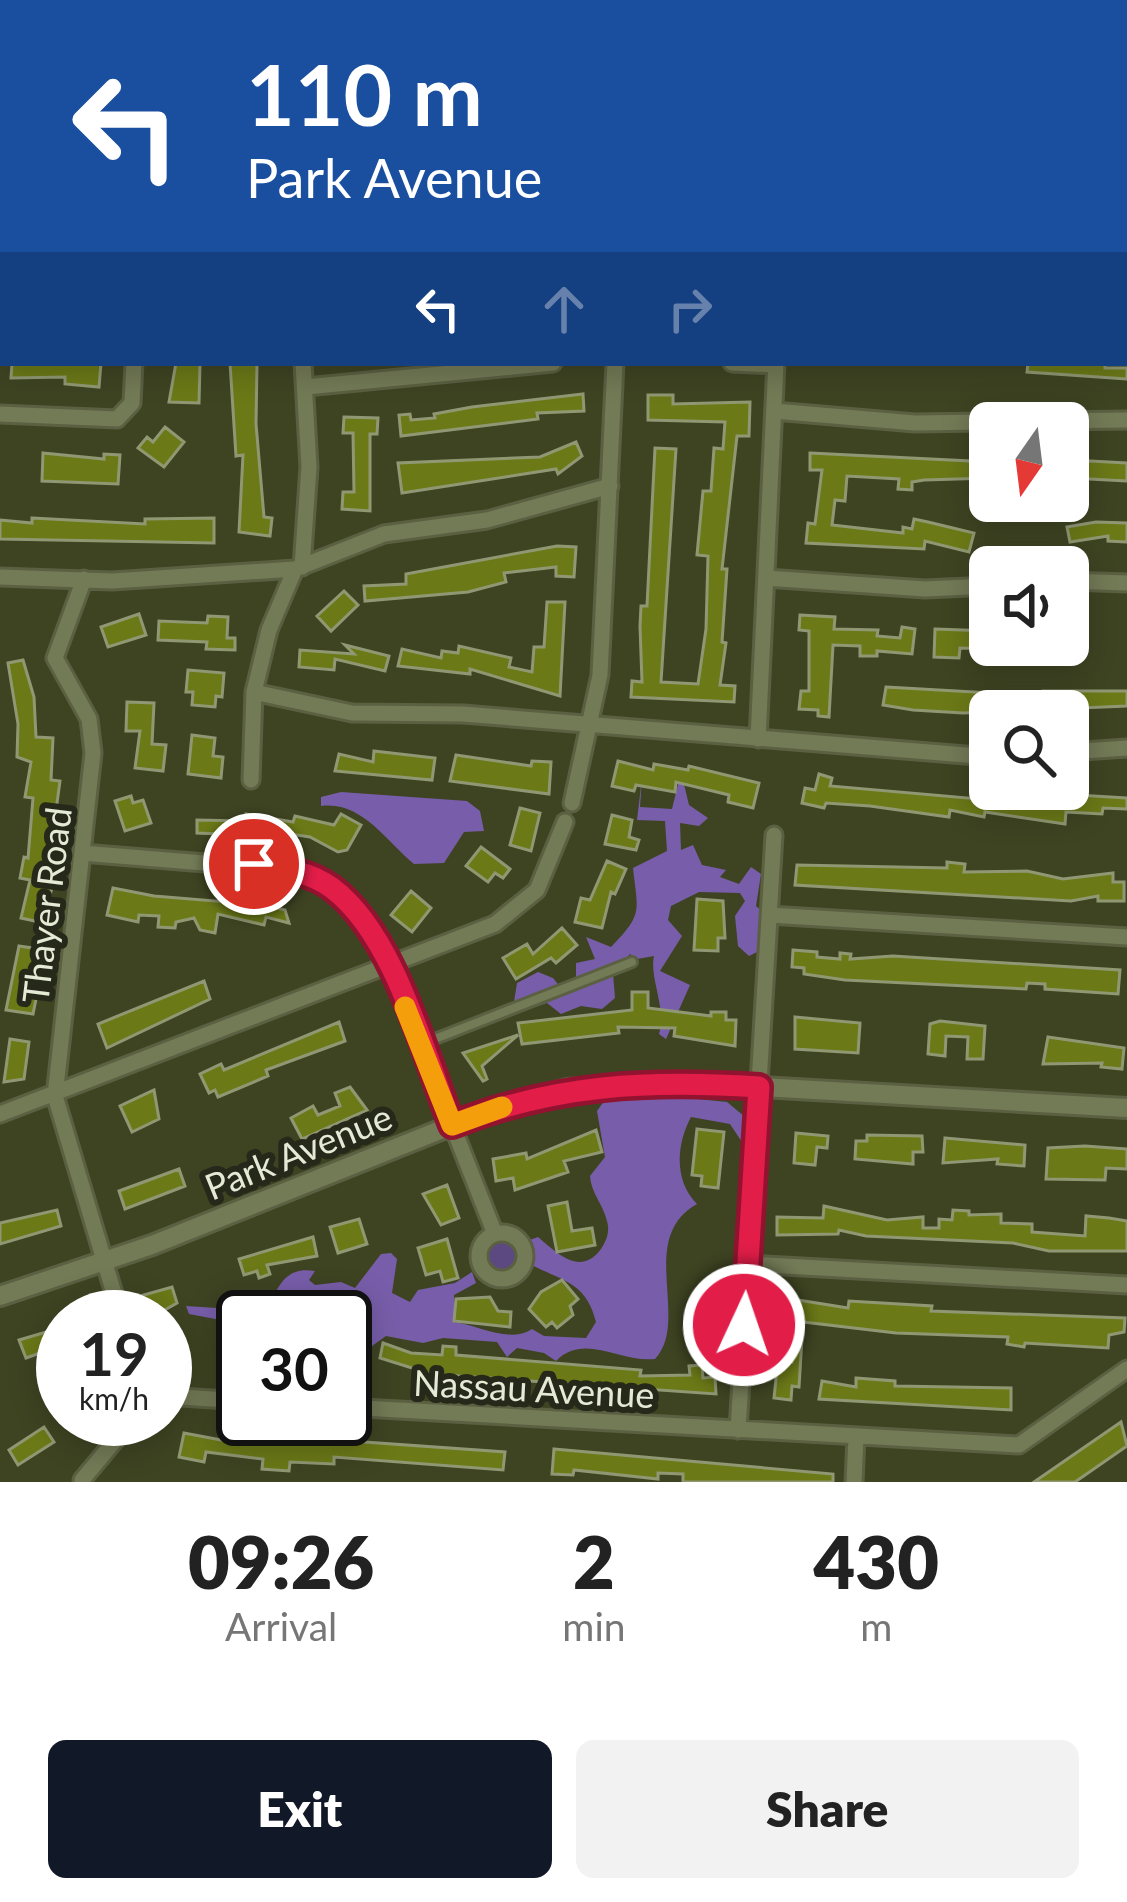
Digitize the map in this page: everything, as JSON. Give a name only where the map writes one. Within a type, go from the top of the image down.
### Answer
[{"type":"street","points":[[0,414],[117,418],[132,403],[134,366]]},
{"type":"street","points":[[251,780],[254,692],[269,630],[298,568],[309,467],[303,366]]},
{"type":"street","points":[[306,387],[523,366]]},
{"type":"street","points":[[572,802],[592,726],[604,633],[615,366]]},
{"type":"street","points":[[758,739],[776,366]]},
{"type":"street","points":[[774,411],[915,423],[1127,420]]},
{"type":"street","points":[[0,577],[84,579],[298,568],[384,534],[487,520],[610,486]]},
{"type":"street","points":[[766,578],[926,589],[969,587]]},
{"type":"street","name":"Thayer Road","points":[[84,579],[55,658],[85,708],[91,732],[55,1096],[112,1290]]},
{"type":"street","points":[[1089,582],[1127,584]]},
{"type":"street","points":[[254,692],[352,713],[463,714],[969,756]]},
{"type":"street","points":[[1089,751],[1127,748]]},
{"type":"street","points":[[0,1114],[495,924],[525,903],[545,878],[565,822]]},
{"type":"street","points":[[738,1430],[774,835]]},
{"type":"street","points":[[82,853],[300,872],[352,905],[372,929],[389,967],[495,1234]]},
{"type":"street","points":[[769,915],[1127,937]]},
{"type":"street","name":"Park Avenue","points":[[0,1296],[103,1262],[528,1098],[603,1084],[759,1087],[1127,1108]]},
{"type":"street","points":[[748,1264],[1127,1285]]},
{"type":"street","name":"Nassau Avenue","points":[[372,1409],[1019,1444],[1127,1369]]},
{"type":"street","points":[[854,1482],[856,1438]]},
{"type":"street","points":[[82,1480],[110,1446]]},
{"type":"lane","points":[[421,1045],[632,962]]},
{"type":"shaded area","points":[[681,772],[689,805],[708,818],[699,826],[680,823],[681,850],[693,845],[702,865],[726,870],[720,877],[739,884],[751,867],[761,874],[756,906],[770,918],[763,949],[749,956],[738,946],[735,916],[745,901],[740,893],[699,892],[671,906],[668,920],[682,936],[660,971],[690,985],[666,1039],[659,1034],[654,956],[637,959],[630,954],[613,974],[615,998],[602,1009],[581,1006],[561,1014],[547,1003],[529,1009],[514,1002],[517,983],[538,972],[553,978],[565,993],[576,991],[576,963],[595,959],[586,937],[611,947],[629,927],[637,904],[633,868],[667,851],[665,821],[637,820],[642,778],[640,807],[672,809]]},
{"type":"shaded area","points":[[341,792],[467,801],[480,811],[484,831],[464,832],[444,863],[414,864],[361,816],[336,806],[321,806],[321,797]]},
{"type":"shaded area","points":[[619,1091],[727,1102],[745,1117],[742,1142],[730,1124],[691,1117],[686,1128],[681,1174],[697,1204],[679,1219],[670,1237],[668,1324],[665,1343],[655,1359],[578,1349],[556,1361],[544,1353],[517,1348],[507,1357],[497,1342],[443,1338],[423,1343],[386,1336],[372,1346],[372,1290],[278,1290],[291,1274],[305,1270],[315,1271],[309,1280],[315,1285],[341,1282],[355,1288],[381,1254],[391,1253],[397,1259],[392,1293],[410,1302],[418,1290],[455,1283],[472,1272],[476,1283],[454,1295],[454,1322],[504,1334],[532,1329],[544,1336],[586,1338],[596,1322],[586,1298],[571,1284],[530,1264],[527,1241],[538,1237],[577,1262],[593,1257],[603,1246],[608,1225],[590,1176],[605,1157],[597,1111],[607,1097]]},
{"type":"shaded area","points":[[502,1233],[518,1240],[525,1256],[518,1272],[502,1279],[486,1272],[479,1256],[486,1240]]},
{"type":"shaded area","points":[[192,1306],[216,1308],[216,1319],[192,1315]]},
{"type":"building","points":[[12,366],[101,366],[99,387],[65,384],[65,377],[11,378]]},
{"type":"building","points":[[175,366],[200,366],[199,403],[169,402]]},
{"type":"building","points":[[230,366],[257,366],[256,424],[264,517],[272,518],[270,536],[239,532],[243,455],[236,456]]},
{"type":"building","points":[[1028,366],[1105,366],[1127,368],[1127,379],[1027,372]]},
{"type":"building","points":[[583,394],[584,411],[537,413],[538,419],[401,436],[399,415],[410,414],[411,420],[435,418],[434,414],[472,407]]},
{"type":"building","points":[[648,395],[673,395],[673,404],[750,402],[749,436],[737,436],[722,569],[727,569],[722,642],[726,643],[720,685],[735,686],[734,702],[631,697],[632,681],[642,682],[641,606],[647,606],[655,448],[676,449],[661,682],[698,684],[706,629],[708,556],[697,555],[703,491],[711,491],[714,448],[723,449],[725,422],[648,420]]},
{"type":"building","points":[[344,417],[378,418],[377,434],[370,434],[370,511],[342,509],[343,492],[354,492],[353,433],[343,433]]},
{"type":"building","points":[[165,427],[184,442],[164,467],[138,448],[147,437],[153,442]]},
{"type":"building","points":[[576,442],[582,456],[558,474],[556,469],[402,493],[398,463],[540,457]]},
{"type":"building","points":[[43,453],[104,459],[104,454],[120,455],[118,484],[42,481]]},
{"type":"building","points":[[810,453],[969,461],[969,479],[912,482],[912,490],[898,489],[899,479],[847,476],[845,501],[835,500],[832,525],[903,533],[903,527],[912,529],[914,519],[974,533],[969,552],[925,541],[924,549],[806,543],[808,523],[815,524],[822,470],[810,470]]},
{"type":"building","points":[[1089,461],[1127,463],[1127,481],[1089,479]]},
{"type":"building","points":[[32,518],[145,524],[145,519],[214,518],[214,543],[0,539],[0,520],[32,523]]},
{"type":"building","points":[[1127,523],[1127,542],[1108,541],[1108,536],[1070,542],[1067,527]]},
{"type":"building","points":[[557,546],[576,547],[574,577],[556,576],[556,567],[504,573],[506,582],[468,592],[365,601],[364,586],[406,584],[406,574]]},
{"type":"building","points":[[344,591],[358,605],[331,631],[317,616]]},
{"type":"building","points":[[547,602],[565,602],[560,696],[470,669],[470,674],[398,666],[402,649],[441,658],[442,651],[458,653],[459,646],[511,658],[509,667],[532,672],[534,647],[544,647]]},
{"type":"building","points":[[139,614],[146,635],[108,647],[101,627]]},
{"type":"building","points":[[800,615],[835,617],[834,629],[878,630],[877,636],[900,638],[902,627],[915,629],[912,654],[877,651],[877,656],[860,656],[860,646],[833,645],[829,717],[818,716],[818,710],[799,709],[801,691],[809,691],[809,631],[799,630]]},
{"type":"building","points":[[208,616],[228,617],[227,638],[235,638],[235,650],[206,649],[207,642],[158,640],[159,621],[207,623]]},
{"type":"building","points":[[935,629],[969,630],[969,648],[960,648],[959,658],[934,657]]},
{"type":"building","points":[[345,645],[389,656],[385,671],[335,659],[334,670],[299,667],[300,650],[354,654]]},
{"type":"building","points":[[23,660],[34,697],[36,737],[53,738],[51,780],[60,781],[49,862],[57,864],[44,923],[21,918],[30,880],[20,878],[24,857],[28,858],[33,798],[25,797],[31,762],[17,757],[18,724],[8,663]]},
{"type":"building","points":[[188,670],[224,673],[222,697],[216,696],[215,707],[192,705],[193,692],[186,692]]},
{"type":"building","points":[[886,687],[969,692],[969,713],[883,705]]},
{"type":"building","points":[[1089,691],[1127,691],[1127,706],[1089,708]]},
{"type":"building","points":[[127,702],[154,703],[152,744],[166,745],[163,771],[135,768],[140,731],[126,731]]},
{"type":"building","points":[[192,735],[215,738],[213,756],[223,757],[221,778],[188,774]]},
{"type":"building","points":[[374,751],[435,758],[432,780],[335,771],[339,754],[373,762]]},
{"type":"building","points":[[456,755],[531,766],[532,761],[551,762],[549,794],[450,781]]},
{"type":"building","points":[[618,761],[653,770],[654,764],[688,770],[689,766],[759,783],[753,808],[728,802],[729,795],[676,782],[675,792],[612,786]]},
{"type":"building","points":[[819,774],[832,778],[830,786],[969,798],[969,810],[1089,810],[1089,796],[1127,798],[1127,809],[1103,808],[1102,814],[1066,812],[1065,824],[985,812],[984,817],[950,810],[949,817],[802,803],[805,788],[815,790]]},
{"type":"building","points":[[131,796],[133,803],[143,800],[151,823],[125,831],[115,801]]},
{"type":"building","points":[[520,808],[540,813],[531,851],[510,845]]},
{"type":"building","points":[[246,814],[293,822],[295,816],[334,825],[341,814],[361,825],[347,850],[338,852],[310,837],[270,831],[270,836],[197,833],[197,820],[246,821]]},
{"type":"building","points":[[612,815],[632,820],[629,837],[639,840],[636,850],[605,844]]},
{"type":"building","points":[[481,847],[510,869],[503,878],[495,873],[488,882],[466,866]]},
{"type":"building","points":[[607,861],[626,869],[615,894],[611,892],[602,928],[575,922],[581,898],[590,900]]},
{"type":"building","points":[[947,862],[965,864],[964,872],[1027,871],[1063,879],[1113,873],[1113,882],[1124,882],[1124,901],[1098,901],[1098,896],[1071,901],[795,885],[797,865],[947,868]]},
{"type":"building","points":[[113,888],[154,896],[239,903],[240,899],[285,910],[289,923],[266,917],[264,925],[218,914],[215,933],[200,930],[194,918],[176,922],[175,928],[158,927],[159,916],[139,915],[138,922],[107,915]]},
{"type":"building","points":[[411,891],[431,908],[412,932],[391,915]]},
{"type":"building","points":[[697,899],[723,901],[725,938],[718,938],[718,951],[694,950]]},
{"type":"building","points":[[562,928],[577,945],[556,963],[551,958],[516,979],[503,958],[527,944],[533,954]]},
{"type":"building","points":[[19,946],[46,950],[33,1014],[6,1010]]},
{"type":"building","points":[[793,950],[840,959],[840,953],[851,954],[850,959],[893,956],[1120,970],[1118,994],[1045,989],[1045,984],[1027,983],[1026,989],[845,980],[804,974],[804,968],[792,967]]},
{"type":"building","points":[[204,981],[210,999],[107,1048],[98,1024]]},
{"type":"building","points":[[632,992],[648,992],[648,1008],[711,1016],[711,1012],[726,1012],[726,1020],[736,1020],[735,1046],[674,1036],[675,1028],[618,1027],[619,1033],[522,1044],[518,1023],[632,1010]]},
{"type":"building","points":[[795,1017],[860,1023],[858,1053],[795,1049]]},
{"type":"building","points":[[339,1022],[345,1041],[266,1070],[268,1076],[218,1097],[215,1090],[209,1093],[200,1074],[221,1064],[224,1070]]},
{"type":"building","points":[[930,1024],[985,1026],[983,1059],[967,1059],[968,1037],[946,1036],[945,1056],[928,1054]]},
{"type":"building","points":[[518,1035],[482,1066],[487,1079],[483,1081],[463,1053]]},
{"type":"building","points":[[1048,1037],[1124,1048],[1122,1069],[1101,1067],[1102,1063],[1043,1064]]},
{"type":"building","points":[[10,1039],[29,1042],[24,1079],[4,1082]]},
{"type":"building","points":[[350,1087],[367,1110],[302,1139],[291,1118],[313,1106],[318,1115],[340,1106],[335,1093]]},
{"type":"building","points":[[154,1090],[159,1119],[132,1132],[120,1106]]},
{"type":"building","points":[[697,1129],[724,1132],[718,1188],[701,1186],[702,1176],[692,1175]]},
{"type":"building","points":[[596,1130],[602,1152],[564,1161],[568,1172],[515,1190],[513,1178],[496,1181],[493,1159],[526,1153],[527,1159]]},
{"type":"building","points":[[796,1133],[828,1136],[827,1148],[817,1147],[815,1165],[794,1163]]},
{"type":"building","points":[[867,1135],[922,1136],[923,1152],[913,1152],[913,1164],[855,1159],[856,1141],[867,1141]]},
{"type":"building","points":[[945,1138],[1025,1145],[1024,1166],[997,1164],[998,1159],[943,1163]]},
{"type":"building","points":[[1048,1148],[1127,1149],[1127,1169],[1106,1168],[1105,1180],[1046,1179]]},
{"type":"building","points":[[179,1169],[185,1186],[125,1209],[119,1191]]},
{"type":"building","points":[[447,1185],[459,1218],[441,1225],[423,1194]]},
{"type":"building","points":[[567,1202],[572,1231],[592,1228],[595,1245],[557,1252],[548,1206]]},
{"type":"building","points":[[824,1206],[887,1220],[923,1217],[923,1228],[939,1228],[939,1219],[952,1220],[953,1210],[969,1211],[969,1215],[1001,1214],[1001,1223],[1032,1224],[1032,1232],[1085,1236],[1086,1216],[1109,1218],[1127,1221],[1127,1251],[1049,1251],[1013,1243],[866,1236],[839,1230],[838,1234],[777,1235],[777,1217],[823,1218]]},
{"type":"building","points":[[57,1210],[61,1226],[0,1244],[0,1223]]},
{"type":"building","points":[[359,1219],[367,1244],[338,1253],[330,1227]]},
{"type":"building","points":[[313,1237],[317,1256],[267,1265],[270,1274],[259,1278],[257,1271],[244,1275],[239,1259]]},
{"type":"building","points":[[447,1239],[458,1278],[443,1282],[440,1271],[426,1275],[418,1248]]},
{"type":"building","points":[[562,1280],[578,1299],[570,1306],[573,1315],[557,1328],[552,1322],[546,1327],[529,1309],[541,1292]]},
{"type":"building","points":[[773,1296],[848,1308],[849,1301],[932,1306],[931,1311],[1125,1318],[1124,1332],[1109,1335],[1108,1348],[1025,1343],[1024,1347],[1007,1344],[1008,1337],[896,1333],[803,1322],[799,1387],[792,1386],[791,1400],[774,1398],[778,1360],[792,1362],[789,1316],[772,1315]]},
{"type":"building","points":[[490,1297],[498,1311],[511,1312],[510,1327],[454,1321],[456,1299]]},
{"type":"building","points":[[36,1335],[36,1354],[26,1358],[19,1340]]},
{"type":"building","points":[[383,1343],[411,1353],[442,1355],[443,1346],[456,1347],[456,1355],[641,1370],[640,1376],[690,1375],[689,1366],[702,1365],[703,1378],[715,1377],[716,1394],[431,1374],[380,1358]]},
{"type":"building","points":[[856,1378],[895,1381],[895,1386],[1011,1388],[1011,1410],[819,1399],[822,1381],[856,1387]]},
{"type":"building","points":[[1121,1422],[1127,1446],[1075,1482],[1034,1482]]},
{"type":"building","points":[[36,1432],[36,1446],[48,1446],[18,1465],[9,1450]]},
{"type":"building","points":[[192,1435],[216,1439],[216,1446],[372,1443],[505,1452],[503,1470],[334,1457],[334,1464],[290,1462],[289,1471],[262,1469],[263,1459],[206,1452],[204,1462],[179,1457],[181,1446],[192,1446]]},
{"type":"building","points":[[554,1449],[833,1474],[833,1482],[683,1482],[683,1474],[658,1473],[658,1479],[574,1470],[573,1475],[552,1474]]},
{"type":"slow traffic","points":[[405,1007],[452,1125],[502,1107]]},
{"type":"route","points":[[254,864],[321,881],[352,905],[372,929],[452,1125],[528,1098],[603,1084],[759,1087],[744,1325]]}]
